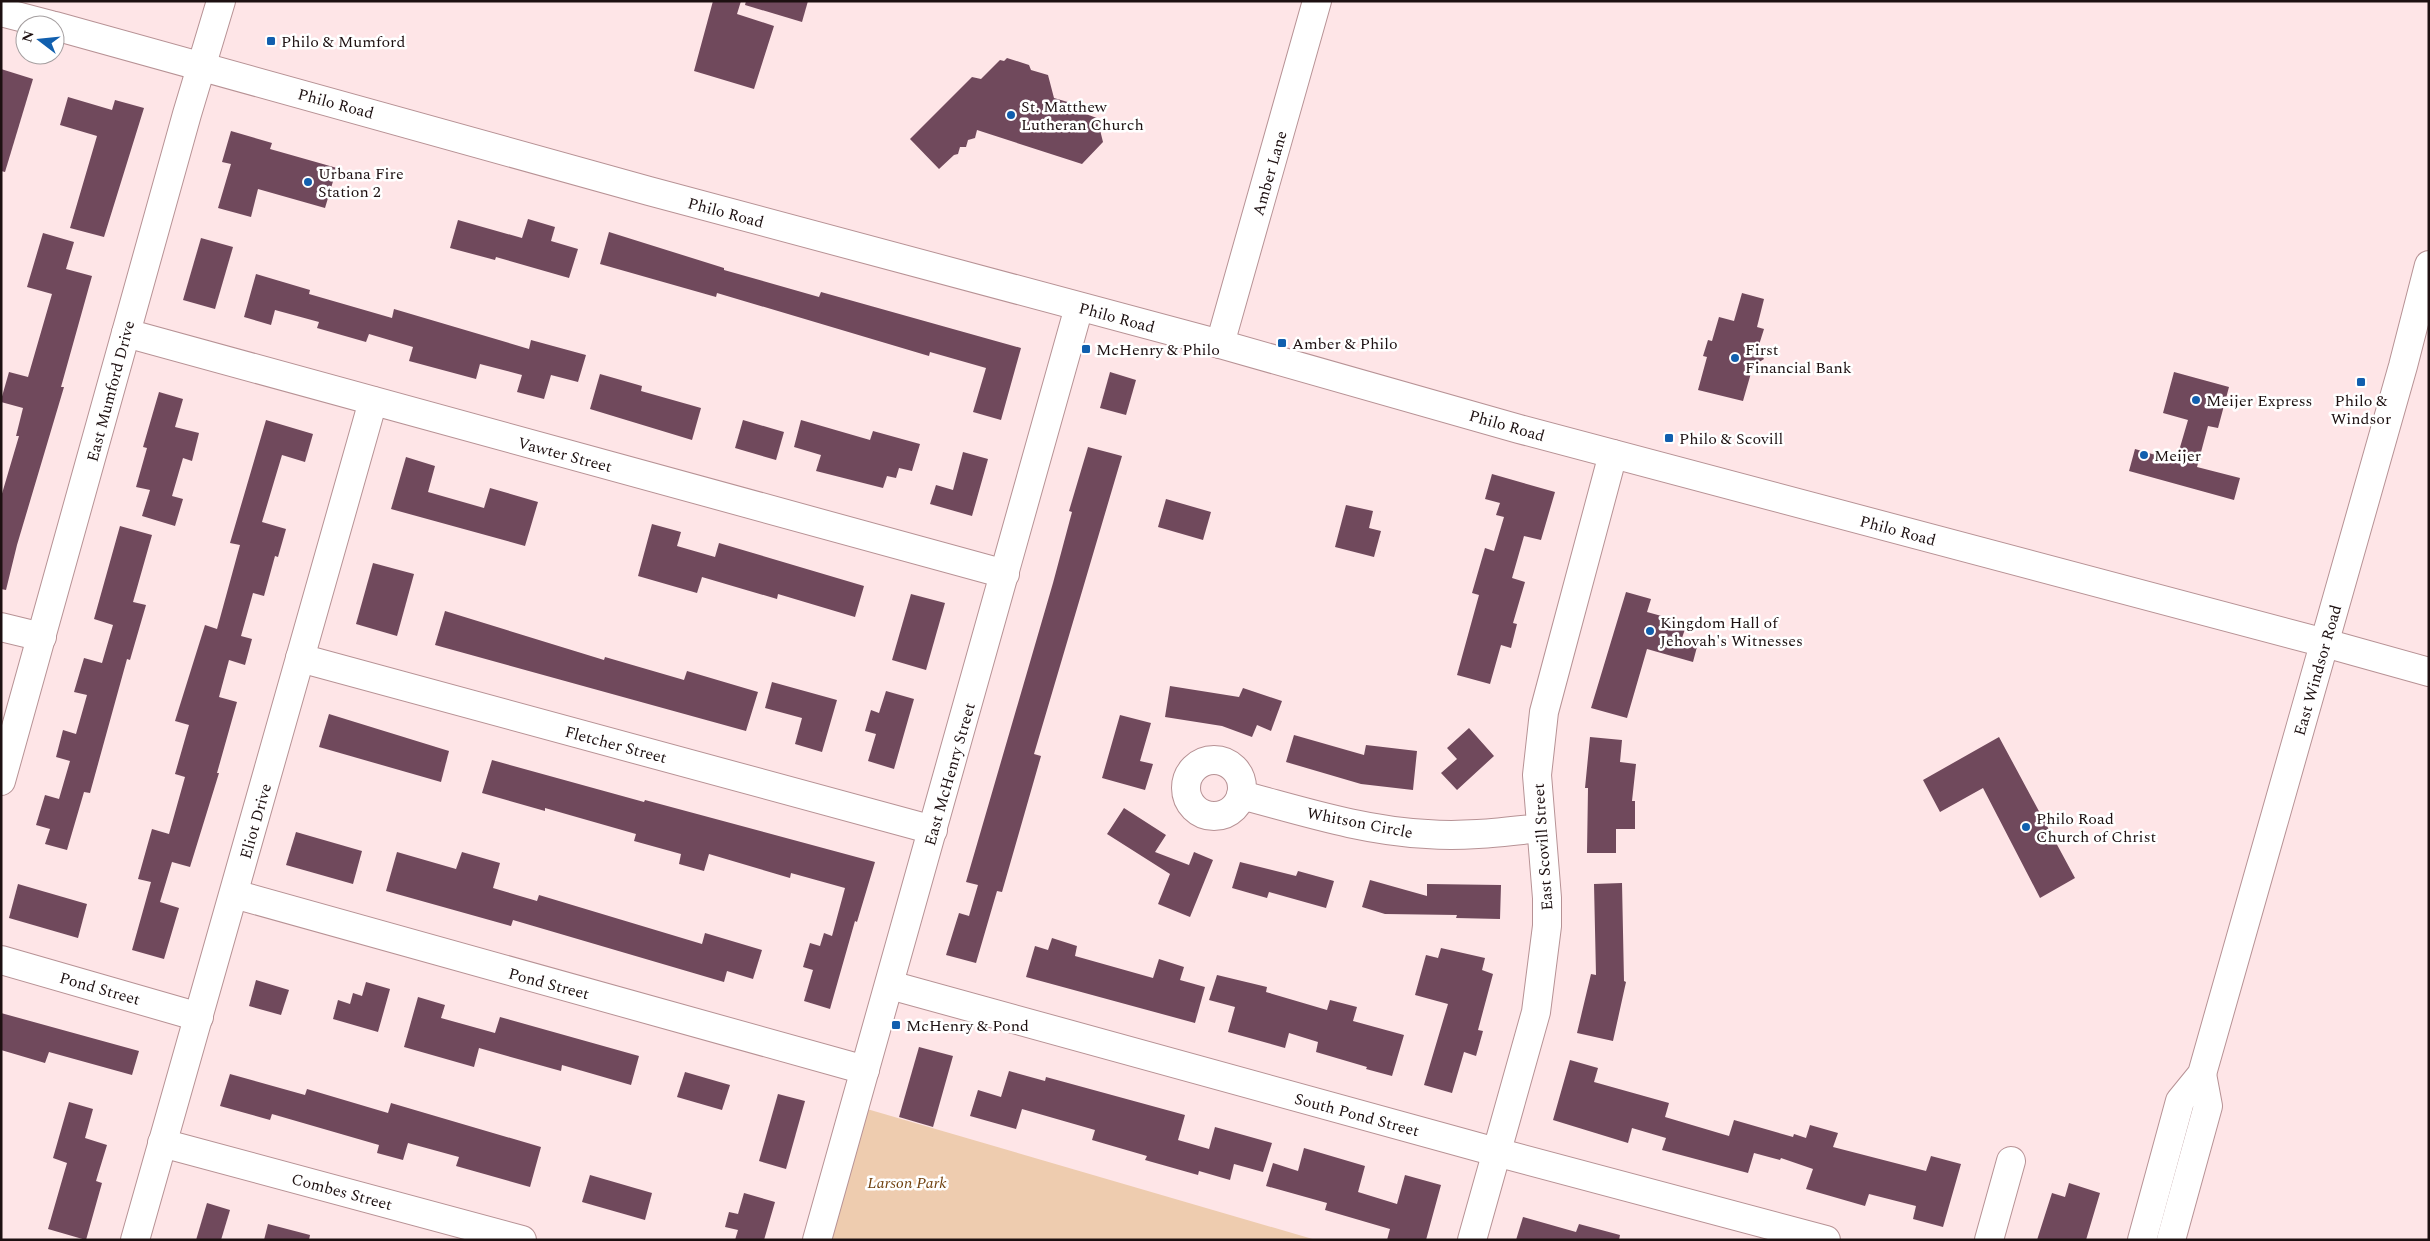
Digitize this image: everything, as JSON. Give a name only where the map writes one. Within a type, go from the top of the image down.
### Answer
[{"type":"street","name":"East Mumford Drive","points":[[1,781],[221,1]]},
{"type":"street","name":"Amber Lane","points":[[1220,344],[1317,1]]},
{"type":"street","points":[[1,12],[15,16]]},
{"type":"street","name":"Philo Road","points":[[65,29],[1079,308],[1220,344],[1613,454],[2429,672]]},
{"type":"street","name":"East Windsor Road","points":[[2142,1240],[2180,1101],[2202,1074],[2403,366],[2429,265]]},
{"type":"street","name":"East McHenry Street","points":[[817,1240],[1079,308]]},
{"type":"street","name":"Vawter Street","points":[[126,333],[1005,574]]},
{"type":"street","name":"Eliot Drive","points":[[135,1240],[373,401]]},
{"type":"street","name":"East Scovill Street","points":[[1472,1240],[1536,1012],[1547,907],[1537,775],[1544,712],[1550,680],[1613,454]]},
{"type":"street","points":[[1,627],[42,637]]},
{"type":"street","name":"Fletcher Street","points":[[300,658],[933,830]]},
{"type":"street","name":"Whitson Circle","points":[[1241,795],[1336,820],[1383,830],[1467,835],[1541,828]]},
{"type":"street","name":"Pond Street","points":[[234,894],[865,1070]]},
{"type":"street","name":"Pond Street","points":[[1,960],[199,1017]]},
{"type":"street","name":"South Pond Street","points":[[890,984],[1496,1152],[1826,1240]]},
{"type":"street","name":"East Windsor Road","points":[[2171,1240],[2208,1106],[2202,1074]]},
{"type":"street","name":"Combes Street","points":[[162,1142],[522,1240]]},
{"type":"street","points":[[1989,1240],[2011,1161]]},
{"type":"green space","name":"Larson Park","points":[[867,1109],[1316,1240],[829,1240]]},
{"type":"building","points":[[713,1],[741,1],[737,14],[774,26],[754,89],[694,71]]},
{"type":"building","points":[[746,1],[808,1],[802,22],[745,5]]},
{"type":"building","name":"St. Matthew Lutheran Church","points":[[1007,58],[1029,65],[1031,70],[1048,75],[1054,98],[1078,105],[1080,112],[1097,118],[1103,142],[1082,164],[977,130],[975,138],[968,140],[966,147],[960,147],[958,154],[954,155],[939,169],[910,139],[972,77],[981,79],[1000,60],[1004,61]]},
{"type":"building","points":[[1,69],[33,79],[5,172],[1,171]]},
{"type":"building","points":[[68,97],[112,110],[115,100],[144,108],[104,237],[70,228],[97,136],[60,125]]},
{"type":"building","points":[[231,131],[272,143],[270,149],[337,168],[325,208],[258,189],[251,217],[218,208],[231,164],[222,162]]},
{"type":"building","points":[[528,219],[555,227],[551,241],[578,249],[569,278],[496,257],[495,260],[450,248],[458,220],[522,238]]},
{"type":"building","points":[[609,232],[724,268],[724,270],[819,297],[821,292],[1021,348],[1001,420],[973,412],[986,368],[930,352],[929,356],[717,293],[716,297],[600,264]]},
{"type":"building","points":[[43,233],[74,242],[66,269],[92,276],[61,387],[64,387],[17,545],[6,590],[1,589],[1,497],[19,436],[16,436],[23,408],[1,402],[1,400],[9,372],[28,377],[52,294],[27,287]]},
{"type":"building","points":[[201,238],[233,247],[215,309],[183,300]]},
{"type":"building","points":[[256,274],[310,290],[309,294],[392,318],[394,309],[529,349],[531,340],[586,355],[578,382],[551,375],[544,399],[517,392],[522,375],[480,364],[476,379],[409,361],[413,347],[369,334],[366,342],[317,328],[319,322],[275,310],[271,325],[244,317]]},
{"type":"building","name":"First Financial Bank","points":[[1742,293],[1764,299],[1757,327],[1764,329],[1758,348],[1764,359],[1753,366],[1743,401],[1698,390],[1707,357],[1703,356],[1708,340],[1712,341],[1719,317],[1734,321]]},
{"type":"building","points":[[1110,372],[1136,380],[1126,415],[1100,408]]},
{"type":"building","points":[[2174,372],[2229,387],[2218,428],[2208,426],[2197,467],[2240,478],[2234,500],[2129,471],[2135,449],[2176,461],[2188,420],[2163,413]]},
{"type":"building","points":[[600,374],[642,386],[641,391],[701,408],[692,440],[590,409]]},
{"type":"building","points":[[159,392],[183,399],[175,427],[199,433],[192,461],[183,458],[172,496],[183,499],[175,526],[142,516],[150,490],[136,487],[147,448],[143,447]]},
{"type":"building","points":[[266,420],[313,434],[305,462],[282,455],[262,522],[286,529],[278,557],[275,556],[264,596],[253,593],[241,636],[252,639],[245,665],[229,660],[219,697],[237,702],[217,773],[219,773],[190,867],[172,862],[160,902],[179,908],[164,959],[132,950],[151,882],[138,879],[152,829],[169,834],[185,777],[175,774],[189,725],[175,721],[205,625],[217,629],[240,545],[230,543]]},
{"type":"building","points":[[743,420],[784,432],[776,460],[735,448]]},
{"type":"building","points":[[801,420],[870,440],[873,431],[920,444],[912,471],[899,468],[896,478],[887,476],[883,488],[816,471],[821,455],[794,447]]},
{"type":"building","points":[[1088,447],[1122,456],[1034,754],[1041,756],[1002,892],[997,891],[976,963],[946,955],[959,913],[969,916],[978,885],[966,882],[1053,583],[1072,512],[1069,511]]},
{"type":"building","points":[[963,452],[988,459],[972,516],[930,504],[936,485],[953,490]]},
{"type":"building","points":[[406,457],[435,466],[428,492],[484,508],[490,488],[538,502],[525,546],[391,509]]},
{"type":"building","points":[[1492,474],[1555,492],[1541,540],[1524,536],[1512,578],[1525,582],[1513,623],[1517,624],[1511,648],[1501,645],[1490,684],[1457,675],[1479,595],[1472,593],[1485,548],[1494,551],[1504,517],[1496,515],[1500,503],[1485,499]]},
{"type":"building","points":[[1166,499],[1211,512],[1203,540],[1158,527]]},
{"type":"building","points":[[1346,505],[1373,511],[1369,528],[1381,531],[1374,557],[1335,547]]},
{"type":"building","points":[[652,524],[681,532],[677,546],[715,557],[719,543],[864,586],[855,617],[778,594],[777,599],[702,577],[697,593],[638,576]]},
{"type":"building","points":[[120,526],[152,535],[133,602],[146,605],[130,660],[127,659],[90,793],[84,792],[67,850],[45,844],[50,829],[36,825],[45,795],[59,799],[70,761],[56,757],[63,730],[76,734],[87,695],[74,692],[84,658],[102,663],[113,625],[94,619]]},
{"type":"building","points":[[373,563],[414,574],[397,636],[356,624]]},
{"type":"building","points":[[1626,592],[1651,599],[1647,612],[1687,623],[1682,638],[1698,643],[1693,662],[1647,649],[1627,718],[1591,708]]},
{"type":"building","points":[[911,594],[945,603],[926,670],[892,660]]},
{"type":"building","points":[[445,611],[604,660],[605,657],[684,680],[687,671],[758,692],[746,731],[435,645]]},
{"type":"building","points":[[772,682],[837,700],[822,752],[795,744],[802,718],[765,708]]},
{"type":"building","points":[[1170,686],[1239,697],[1243,688],[1282,701],[1271,731],[1257,725],[1252,737],[1222,726],[1165,717]]},
{"type":"building","points":[[886,691],[914,699],[894,769],[868,761],[876,734],[865,731],[871,710],[879,713]]},
{"type":"building","points":[[329,714],[449,751],[441,782],[319,747]]},
{"type":"building","points":[[1120,715],[1151,723],[1140,761],[1153,764],[1145,790],[1102,778]]},
{"type":"building","points":[[1469,728],[1494,756],[1457,790],[1441,773],[1457,759],[1447,748]]},
{"type":"building","points":[[1294,735],[1364,755],[1366,745],[1417,751],[1413,790],[1361,784],[1286,762]]},
{"type":"building","points":[[1590,737],[1622,740],[1620,762],[1636,764],[1632,801],[1635,801],[1635,829],[1616,829],[1616,853],[1587,853],[1588,788],[1585,788]]},
{"type":"building","name":"Philo Road Church of Christ","points":[[1999,737],[2075,878],[2040,898],[1983,788],[1940,812],[1923,780]]},
{"type":"building","points":[[492,760],[875,862],[857,922],[855,921],[830,1009],[804,1001],[813,970],[803,967],[810,943],[820,946],[824,933],[832,936],[845,888],[791,873],[790,878],[709,854],[704,871],[679,864],[681,854],[634,841],[636,834],[545,808],[545,811],[482,793]]},
{"type":"building","points":[[1124,808],[1166,835],[1155,852],[1189,865],[1194,852],[1213,860],[1190,917],[1158,904],[1170,874],[1107,834]]},
{"type":"building","points":[[296,832],[362,851],[353,884],[286,865]]},
{"type":"building","points":[[397,852],[456,869],[462,852],[500,863],[493,888],[537,901],[539,895],[702,944],[705,933],[762,950],[753,979],[727,971],[724,982],[513,920],[511,926],[386,891]]},
{"type":"building","points":[[1240,862],[1296,876],[1298,871],[1334,881],[1326,908],[1269,892],[1267,898],[1232,888]]},
{"type":"building","points":[[1370,880],[1427,896],[1427,884],[1501,885],[1500,919],[1456,918],[1457,915],[1385,914],[1362,907]]},
{"type":"building","points":[[1622,883],[1624,981],[1626,982],[1613,1041],[1577,1033],[1591,974],[1596,975],[1594,884]]},
{"type":"building","points":[[18,884],[87,904],[78,938],[9,918]]},
{"type":"building","points":[[1052,938],[1077,946],[1075,956],[1153,978],[1159,959],[1184,967],[1180,980],[1205,987],[1195,1023],[1026,977],[1035,946],[1048,950]]},
{"type":"building","points":[[1441,948],[1485,958],[1482,970],[1493,974],[1478,1030],[1483,1031],[1476,1056],[1464,1052],[1452,1093],[1424,1085],[1448,1004],[1415,995],[1426,955],[1438,958]]},
{"type":"building","points":[[1217,975],[1267,987],[1266,992],[1327,1010],[1330,1000],[1357,1007],[1353,1021],[1404,1035],[1392,1076],[1316,1052],[1318,1042],[1289,1033],[1285,1048],[1228,1032],[1235,1007],[1209,1000]]},
{"type":"building","points":[[256,980],[289,990],[281,1015],[249,1006]]},
{"type":"building","points":[[366,982],[390,989],[378,1032],[333,1019],[338,1000],[350,1004],[353,993],[362,996]]},
{"type":"building","points":[[418,997],[445,1005],[441,1018],[495,1033],[500,1017],[639,1056],[631,1085],[562,1065],[561,1071],[479,1048],[474,1067],[404,1047]]},
{"type":"building","points":[[1,1013],[139,1051],[132,1075],[49,1052],[45,1063],[1,1050]]},
{"type":"building","points":[[919,1047],[953,1056],[933,1127],[899,1117]]},
{"type":"building","points":[[1570,1060],[1598,1068],[1594,1082],[1669,1103],[1665,1117],[1729,1136],[1734,1120],[1793,1137],[1794,1134],[1806,1138],[1810,1125],[1838,1133],[1833,1147],[1926,1171],[1931,1156],[1961,1164],[1943,1227],[1913,1219],[1916,1206],[1869,1194],[1865,1206],[1806,1189],[1813,1169],[1781,1158],[1780,1160],[1754,1153],[1748,1173],[1662,1150],[1666,1138],[1632,1128],[1628,1143],[1553,1120]]},
{"type":"building","points":[[1009,1071],[1045,1081],[1046,1077],[1185,1115],[1178,1140],[1209,1149],[1215,1127],[1272,1143],[1263,1172],[1234,1164],[1230,1180],[1199,1171],[1198,1175],[1145,1160],[1147,1156],[1092,1140],[1095,1130],[1022,1109],[1016,1129],[970,1116],[978,1090],[1001,1097]]},
{"type":"building","points":[[685,1072],[730,1085],[722,1110],[677,1097]]},
{"type":"building","points":[[230,1074],[305,1095],[307,1089],[388,1113],[391,1103],[541,1147],[530,1187],[456,1166],[459,1157],[408,1143],[403,1160],[377,1153],[379,1145],[272,1114],[270,1120],[220,1106]]},
{"type":"building","points":[[778,1094],[805,1101],[786,1169],[759,1161]]},
{"type":"building","points":[[69,1102],[93,1109],[85,1138],[107,1145],[96,1181],[102,1183],[86,1240],[48,1229],[67,1163],[53,1158]]},
{"type":"building","points":[[1304,1148],[1365,1166],[1358,1192],[1397,1204],[1405,1175],[1441,1185],[1426,1240],[1387,1240],[1390,1229],[1325,1210],[1327,1203],[1266,1186],[1273,1163],[1298,1171]]},
{"type":"building","points":[[590,1175],[652,1193],[645,1220],[582,1202]]},
{"type":"building","points":[[2069,1183],[2100,1193],[2086,1240],[2037,1240],[2052,1193],[2065,1197]]},
{"type":"building","points":[[744,1193],[775,1202],[764,1240],[735,1240],[738,1230],[725,1227],[729,1212],[738,1214]]},
{"type":"building","points":[[207,1203],[230,1210],[221,1240],[196,1240]]},
{"type":"building","points":[[1523,1217],[1576,1232],[1579,1224],[1620,1235],[1619,1240],[1516,1240]]},
{"type":"building","points":[[268,1224],[310,1235],[309,1240],[264,1240]]},
{"type":"place","name":"Philo & Mumford","points":[[271,41]]},
{"type":"place","name":"St. Matthew Lutheran Church","points":[[1011,115]]},
{"type":"place","name":"Urbana Fire Station 2","points":[[308,182]]},
{"type":"place","name":"Amber & Philo","points":[[1282,343]]},
{"type":"place","name":"McHenry & Philo","points":[[1086,349]]},
{"type":"place","name":"First Financial Bank","points":[[1735,358]]},
{"type":"place","name":"Philo & Windsor","points":[[2361,382]]},
{"type":"place","name":"Meijer Express","points":[[2196,400]]},
{"type":"place","name":"Philo & Scovill","points":[[1669,438]]},
{"type":"place","name":"Meijer","points":[[2144,455]]},
{"type":"place","name":"Kingdom Hall of Jehovah's Witnesses","points":[[1650,631]]},
{"type":"place","name":"Philo Road Church of Christ","points":[[2026,827]]},
{"type":"place","name":"McHenry & Pond","points":[[896,1025]]}]
